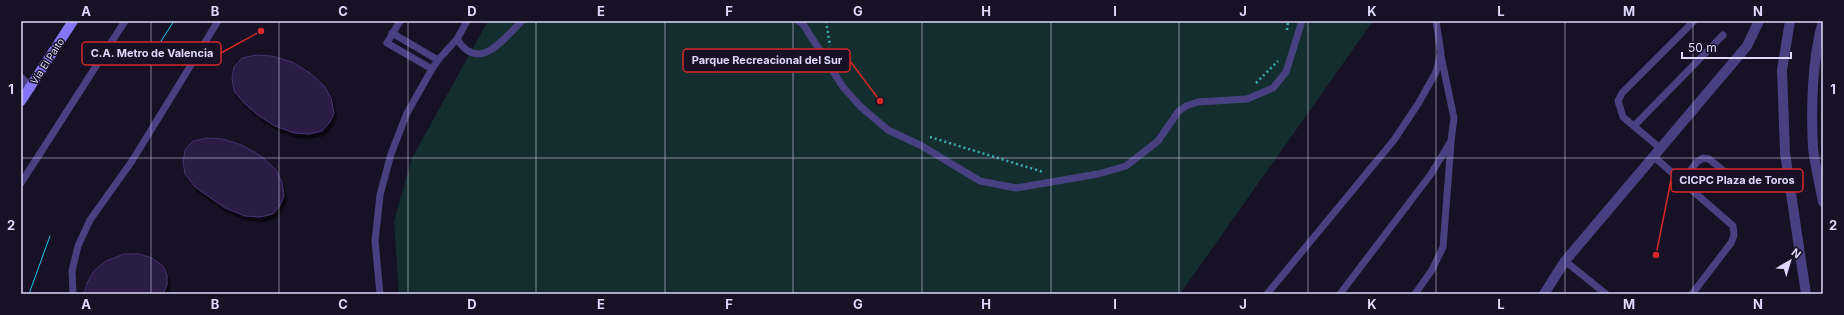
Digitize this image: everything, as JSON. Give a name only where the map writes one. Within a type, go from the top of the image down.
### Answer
[{"type":"street","name":"Vía El Paito","points":[[21,101],[73,21]]},
{"type":"street","points":[[1544,294],[1565,261],[1747,46],[1759,21]]},
{"type":"street","points":[[1790,21],[1782,70],[1785,152],[1806,294]]},
{"type":"street","points":[[1823,21],[1818,37],[1813,104],[1813,150],[1823,202]]},
{"type":"street","points":[[21,79],[30,88]]},
{"type":"lane","points":[[21,183],[125,21]]},
{"type":"lane","points":[[73,294],[72,271],[78,246],[90,220],[132,161],[218,21]]},
{"type":"lane","points":[[400,21],[387,43],[432,69]]},
{"type":"lane","points":[[380,294],[375,241],[380,195],[391,154],[407,113],[432,69],[457,39],[468,21]]},
{"type":"lane","points":[[457,39],[462,47],[477,56],[491,50],[522,21]]},
{"type":"lane","points":[[798,21],[803,24],[843,86],[860,107],[888,130],[922,146],[980,181],[1016,188],[1098,174],[1126,166],[1158,141],[1178,112],[1186,106],[1198,102],[1247,99],[1273,88],[1286,72],[1302,21]]},
{"type":"lane","points":[[1415,294],[1432,270],[1443,248],[1454,118],[1436,21]]},
{"type":"lane","points":[[1692,294],[1731,243],[1734,235],[1733,226],[1682,181],[1634,126],[1623,117],[1618,101],[1622,93],[1694,21]]},
{"type":"lane","points":[[392,33],[438,60]]},
{"type":"lane","points":[[1634,126],[1722,35]]},
{"type":"lane","points":[[1267,294],[1394,140],[1418,104],[1436,72],[1441,53]]},
{"type":"lane","points":[[1340,294],[1431,174],[1451,141]]},
{"type":"lane","points":[[1682,181],[1696,162],[1703,158],[1709,159],[1734,179]]},
{"type":"lane","points":[[1565,261],[1606,294]]},
{"type":"path","points":[[826,21],[831,48]]},
{"type":"path","points":[[1285,36],[1288,21]]},
{"type":"path","points":[[1252,87],[1281,58]]},
{"type":"path","points":[[929,137],[1049,174]]},
{"type":"green space","points":[[488,21],[1373,21],[1180,294],[399,294],[394,221],[412,158]]},
{"type":"building","points":[[256,55],[272,56],[292,62],[310,73],[325,87],[331,98],[334,113],[330,122],[322,131],[309,134],[294,133],[275,126],[259,116],[245,104],[234,91],[232,78],[234,67],[242,58]]},
{"type":"building","points":[[207,138],[223,139],[242,145],[261,156],[276,170],[282,182],[284,196],[280,205],[273,214],[260,217],[245,216],[225,208],[195,187],[185,174],[183,161],[185,150],[193,141]]},
{"type":"building","points":[[124,254],[139,254],[152,258],[163,266],[167,275],[167,285],[163,294],[84,294],[87,283],[94,271],[106,261]]},
{"type":"tram line","points":[[154,52],[174,21]]},
{"type":"tram line","points":[[29,294],[50,236]]},
{"type":"place","name":"C.A. Metro de Valencia","points":[[261,31]]},
{"type":"place","name":"Parque Recreacional del Sur","points":[[880,101]]},
{"type":"place","name":"CICPC Plaza de Toros","points":[[1656,255]]}]
